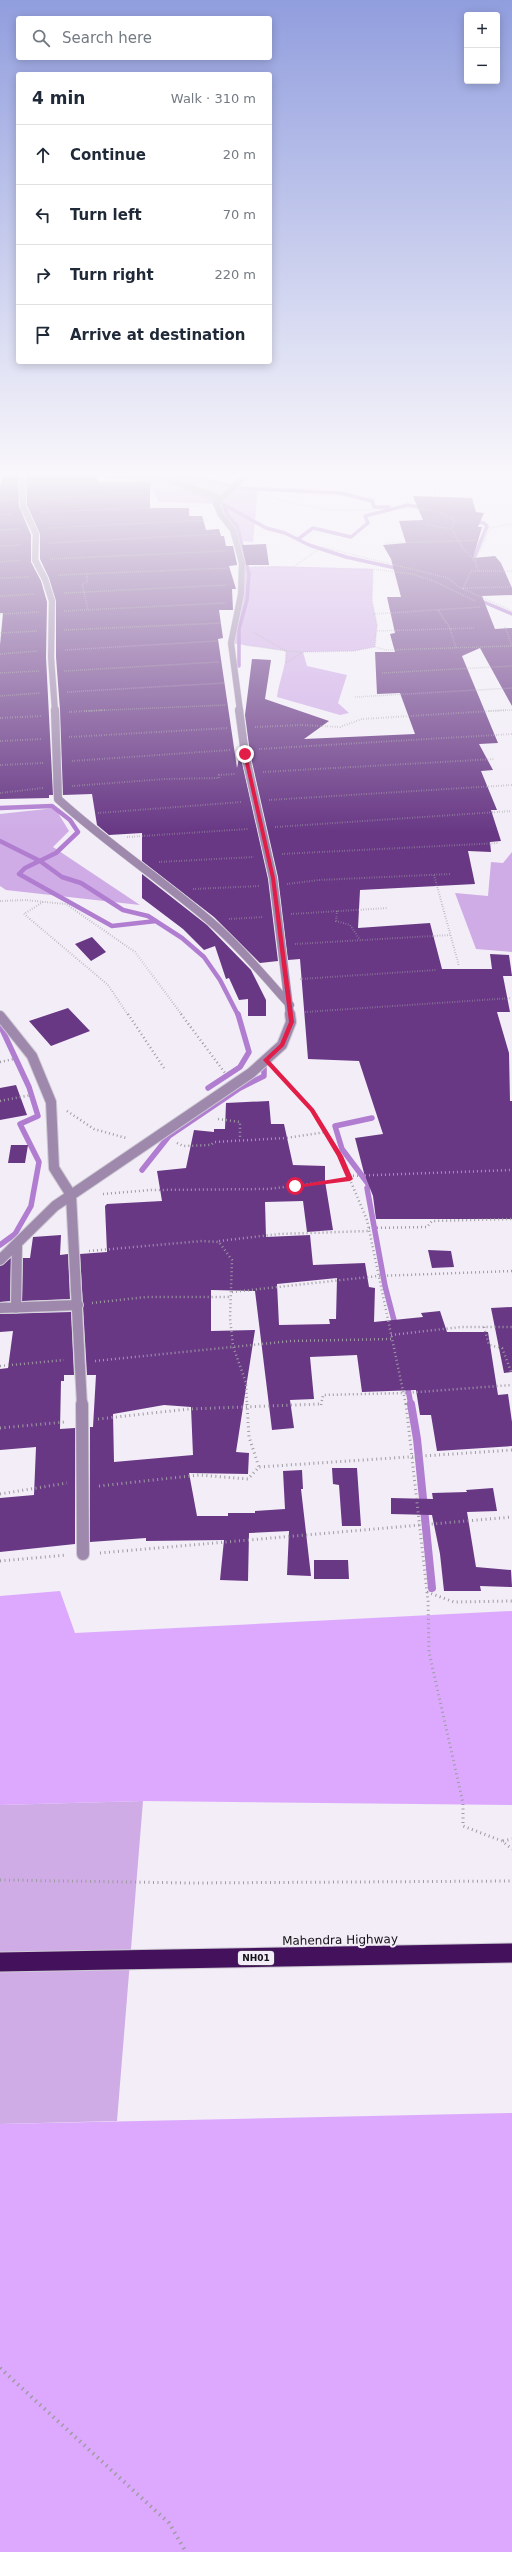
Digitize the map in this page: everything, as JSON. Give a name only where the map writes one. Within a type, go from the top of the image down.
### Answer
[{"type":"highway","name":"Mahendra Highway","points":[[0,1962],[512,1953]]},
{"type":"street","points":[[50,594],[50,630],[58,799],[103,840],[209,920],[232,940],[290,1005]]},
{"type":"street","points":[[0,1260],[17,1245],[55,1206],[251,1073],[282,1045],[291,1022],[279,916],[268,855],[249,773],[236,682],[232,642],[240,594]]},
{"type":"street","points":[[0,1016],[32,1056],[51,1102],[54,1168],[71,1195],[84,1420],[83,1554]]},
{"type":"street","points":[[16,1308],[17,1245]]},
{"type":"street","points":[[0,1308],[78,1305]]},
{"type":"path","points":[[0,596],[48,594]]},
{"type":"path","points":[[84,594],[88,609]]},
{"type":"path","points":[[373,594],[373,614],[377,631],[375,647]]},
{"type":"path","points":[[461,594],[475,601]]},
{"type":"path","points":[[476,594],[512,610]]},
{"type":"path","points":[[0,614],[240,602]]},
{"type":"path","points":[[373,614],[480,607]]},
{"type":"path","points":[[438,610],[440,616],[450,628],[456,648]]},
{"type":"path","points":[[0,633],[236,622]]},
{"type":"path","points":[[0,654],[51,650],[232,642],[286,651],[303,652],[354,651],[375,647],[386,650],[512,646],[505,627]]},
{"type":"path","points":[[377,631],[475,628]]},
{"type":"path","points":[[254,632],[286,651]]},
{"type":"path","points":[[286,651],[286,663],[303,652]]},
{"type":"path","points":[[0,673],[234,661]]},
{"type":"path","points":[[382,673],[512,666]]},
{"type":"path","points":[[0,696],[236,682]]},
{"type":"path","points":[[355,697],[512,688]]},
{"type":"path","points":[[0,718],[239,704]]},
{"type":"path","points":[[0,741],[242,727],[302,725],[330,729],[349,726],[362,719],[512,710]]},
{"type":"path","points":[[0,765],[512,734]]},
{"type":"path","points":[[0,793],[58,786],[108,785],[165,779],[219,778],[220,775],[249,773],[495,759]]},
{"type":"path","points":[[77,817],[88,814],[137,809],[512,785]]},
{"type":"path","points":[[103,840],[145,834],[512,812]]},
{"type":"path","points":[[135,865],[268,855],[499,843]]},
{"type":"path","points":[[173,894],[186,889],[274,886],[319,880],[450,874]]},
{"type":"path","points":[[434,875],[459,966]]},
{"type":"path","points":[[0,901],[43,901],[66,904],[135,952],[233,1084]]},
{"type":"path","points":[[43,901],[24,914],[108,985],[164,1068]]},
{"type":"path","points":[[209,920],[279,916],[305,912],[388,908]]},
{"type":"path","points":[[337,911],[336,921],[350,925],[360,940]]},
{"type":"path","points":[[283,945],[450,935]]},
{"type":"path","points":[[287,979],[436,970]]},
{"type":"path","points":[[290,1013],[512,998]]},
{"type":"path","points":[[265,1060],[312,1110],[326,1132],[340,1156],[369,1229],[378,1276],[405,1393],[414,1457],[419,1525],[427,1592],[429,1652],[463,1803],[463,1826],[502,1841],[512,1849]]},
{"type":"path","points":[[0,1101],[47,1092],[77,1120],[102,1133],[148,1143]]},
{"type":"path","points":[[218,1119],[240,1122],[240,1139]]},
{"type":"path","points":[[161,1134],[183,1146],[211,1145],[214,1142],[240,1139],[286,1138],[326,1132]]},
{"type":"path","points":[[71,1195],[151,1190],[268,1189],[349,1178],[512,1170]]},
{"type":"path","points":[[75,1252],[202,1241],[217,1242],[279,1234],[427,1227],[432,1221],[512,1219]]},
{"type":"path","points":[[217,1242],[232,1260],[232,1297],[230,1318],[233,1346],[240,1371],[246,1383],[248,1437],[259,1467]]},
{"type":"path","points":[[232,1292],[378,1276],[512,1271]]},
{"type":"path","points":[[78,1305],[146,1297],[232,1297]]},
{"type":"path","points":[[391,1335],[461,1326],[512,1327]]},
{"type":"path","points":[[484,1327],[489,1345],[502,1348],[512,1374]]},
{"type":"path","points":[[0,1366],[80,1361],[291,1341],[392,1339]]},
{"type":"path","points":[[0,1428],[189,1409],[321,1406],[323,1395],[405,1393],[512,1385]]},
{"type":"path","points":[[0,1494],[83,1484],[199,1475],[248,1480],[259,1467],[512,1450]]},
{"type":"path","points":[[0,1561],[281,1539],[512,1517]]},
{"type":"path","points":[[427,1592],[454,1602],[512,1602]]},
{"type":"path","points":[[502,1841],[512,1839]]},
{"type":"path","points":[[0,1880],[126,1884],[201,1881],[512,1881]]},
{"type":"path","points":[[0,2368],[76,2440],[169,2523],[186,2552]]},
{"type":"shaded area","points":[[238,594],[372,594],[377,625],[375,647],[354,651],[303,652],[307,666],[347,675],[338,703],[349,713],[340,715],[277,697],[285,663],[286,651],[231,643]]},
{"type":"shaded area","points":[[55,808],[69,831],[53,847],[140,905],[6,890],[0,886],[0,814]]},
{"type":"shaded area","points":[[512,852],[512,952],[476,949],[455,893],[488,896],[491,862],[503,863]]},
{"type":"shaded area","points":[[60,1591],[75,1633],[512,1611],[512,1805],[143,1801],[0,1805],[0,1596]]},
{"type":"shaded area","points":[[143,1801],[117,2121],[0,2124],[0,1805]]},
{"type":"shaded area","points":[[512,2113],[512,2552],[0,2552],[0,2124]]},
{"type":"building","points":[[0,594],[45,594],[47,602],[46,657],[53,795],[49,795],[49,798],[0,799],[0,645],[3,613],[0,613]]},
{"type":"building","points":[[54,594],[232,594],[233,610],[219,610],[223,638],[218,639],[237,768],[240,754],[268,879],[278,961],[260,963],[214,917],[142,861],[142,833],[109,835],[97,825],[92,794],[63,795],[60,710],[56,657],[56,601]]},
{"type":"building","points":[[400,594],[512,594],[482,596],[495,629],[512,628],[512,706],[480,648],[462,656],[498,743],[479,744],[493,770],[481,771],[497,810],[491,810],[501,841],[490,842],[491,852],[468,851],[475,884],[360,890],[358,928],[430,923],[442,969],[492,969],[490,954],[509,955],[512,976],[503,976],[510,1012],[497,1012],[509,1053],[510,1101],[512,1101],[512,1219],[376,1219],[373,1196],[364,1173],[355,1138],[383,1134],[359,1061],[308,1059],[300,959],[288,960],[278,877],[250,753],[245,715],[252,659],[271,660],[265,699],[329,721],[304,739],[415,734],[400,693],[377,694],[375,652],[395,652],[390,634],[395,633],[387,597],[401,597]]},
{"type":"building","points":[[142,874],[207,925],[251,970],[266,1000],[266,1016],[248,1016],[248,999],[239,1000],[229,978],[226,979],[215,946],[204,950],[183,929],[142,898]]},
{"type":"building","points":[[92,937],[106,952],[91,961],[75,944]]},
{"type":"building","points":[[68,1008],[90,1031],[51,1046],[29,1021]]},
{"type":"building","points":[[16,1085],[27,1115],[0,1120],[0,1088]]},
{"type":"building","points":[[269,1101],[271,1124],[284,1124],[293,1165],[325,1166],[325,1181],[333,1230],[307,1232],[303,1201],[265,1202],[266,1237],[310,1235],[313,1265],[365,1263],[369,1287],[375,1288],[374,1322],[423,1317],[421,1313],[440,1311],[447,1332],[488,1332],[498,1395],[508,1394],[512,1422],[512,1446],[437,1451],[431,1415],[420,1415],[416,1390],[362,1392],[357,1355],[310,1357],[314,1399],[290,1400],[294,1428],[272,1430],[255,1291],[211,1290],[211,1331],[255,1330],[236,1452],[249,1453],[248,1474],[189,1473],[197,1516],[228,1516],[228,1513],[255,1513],[255,1511],[285,1509],[283,1471],[302,1470],[303,1489],[301,1489],[311,1576],[287,1575],[289,1531],[249,1533],[248,1581],[220,1580],[224,1540],[146,1541],[146,1538],[90,1542],[90,1427],[93,1427],[96,1375],[87,1375],[80,1254],[107,1252],[105,1206],[107,1204],[162,1201],[157,1171],[186,1168],[194,1130],[214,1132],[214,1129],[225,1129],[226,1103]],"holes":[[[337,1278],[336,1319],[329,1319],[330,1324],[279,1325],[277,1284]],[[164,1405],[191,1407],[193,1455],[114,1462],[113,1414]]]},
{"type":"building","points":[[11,1145],[28,1145],[25,1163],[8,1163]]},
{"type":"building","points":[[61,1235],[60,1255],[68,1254],[70,1299],[22,1301],[23,1258],[30,1258],[33,1237]]},
{"type":"building","points":[[428,1250],[451,1251],[454,1267],[432,1268]]},
{"type":"building","points":[[11,1258],[10,1301],[0,1302],[0,1266]]},
{"type":"building","points":[[512,1307],[512,1372],[504,1373],[491,1308]]},
{"type":"building","points":[[71,1312],[74,1375],[64,1375],[64,1381],[61,1381],[60,1429],[75,1428],[75,1544],[0,1552],[0,1498],[34,1495],[36,1447],[0,1450],[0,1369],[8,1368],[13,1331],[0,1332],[0,1314]]},
{"type":"building","points":[[332,1468],[357,1468],[361,1526],[342,1526],[339,1485],[333,1484]]},
{"type":"building","points":[[493,1488],[497,1511],[467,1512],[476,1567],[511,1570],[512,1587],[480,1586],[481,1591],[444,1591],[440,1554],[432,1515],[391,1514],[391,1498],[433,1499],[432,1493],[467,1492],[466,1490]]},
{"type":"building","points":[[314,1560],[348,1560],[349,1579],[314,1579]]},
{"type":"waterway","points":[[239,666],[239,629],[247,594]]},
{"type":"waterway","points":[[479,600],[512,614]]},
{"type":"waterway","points":[[0,808],[52,806],[70,820],[78,832],[56,853],[40,861]]},
{"type":"waterway","points":[[0,841],[40,861]]},
{"type":"waterway","points":[[40,861],[62,877],[81,883],[123,910],[148,916],[156,921]]},
{"type":"waterway","points":[[40,861],[25,868],[19,874],[112,926],[156,921]]},
{"type":"waterway","points":[[156,921],[182,938],[204,957],[220,980],[238,1015]]},
{"type":"waterway","points":[[208,1088],[240,1067],[249,1052],[238,1014]]},
{"type":"waterway","points":[[0,1025],[29,1087],[38,1116],[20,1124],[39,1162],[31,1206],[15,1234],[0,1245]]},
{"type":"waterway","points":[[142,1170],[169,1136],[240,1088],[264,1076],[264,1068]]},
{"type":"waterway","points":[[372,1118],[335,1126],[342,1149],[369,1185],[367,1188],[385,1286],[396,1328]]},
{"type":"waterway","points":[[407,1384],[411,1405]]},
{"type":"waterway","points":[[411,1404],[417,1439],[432,1588]]},
{"type":"route","points":[[245,754],[273,878],[286,965],[291,1022],[282,1045],[265,1060],[312,1110],[340,1156],[350,1179],[295,1186]]}]
